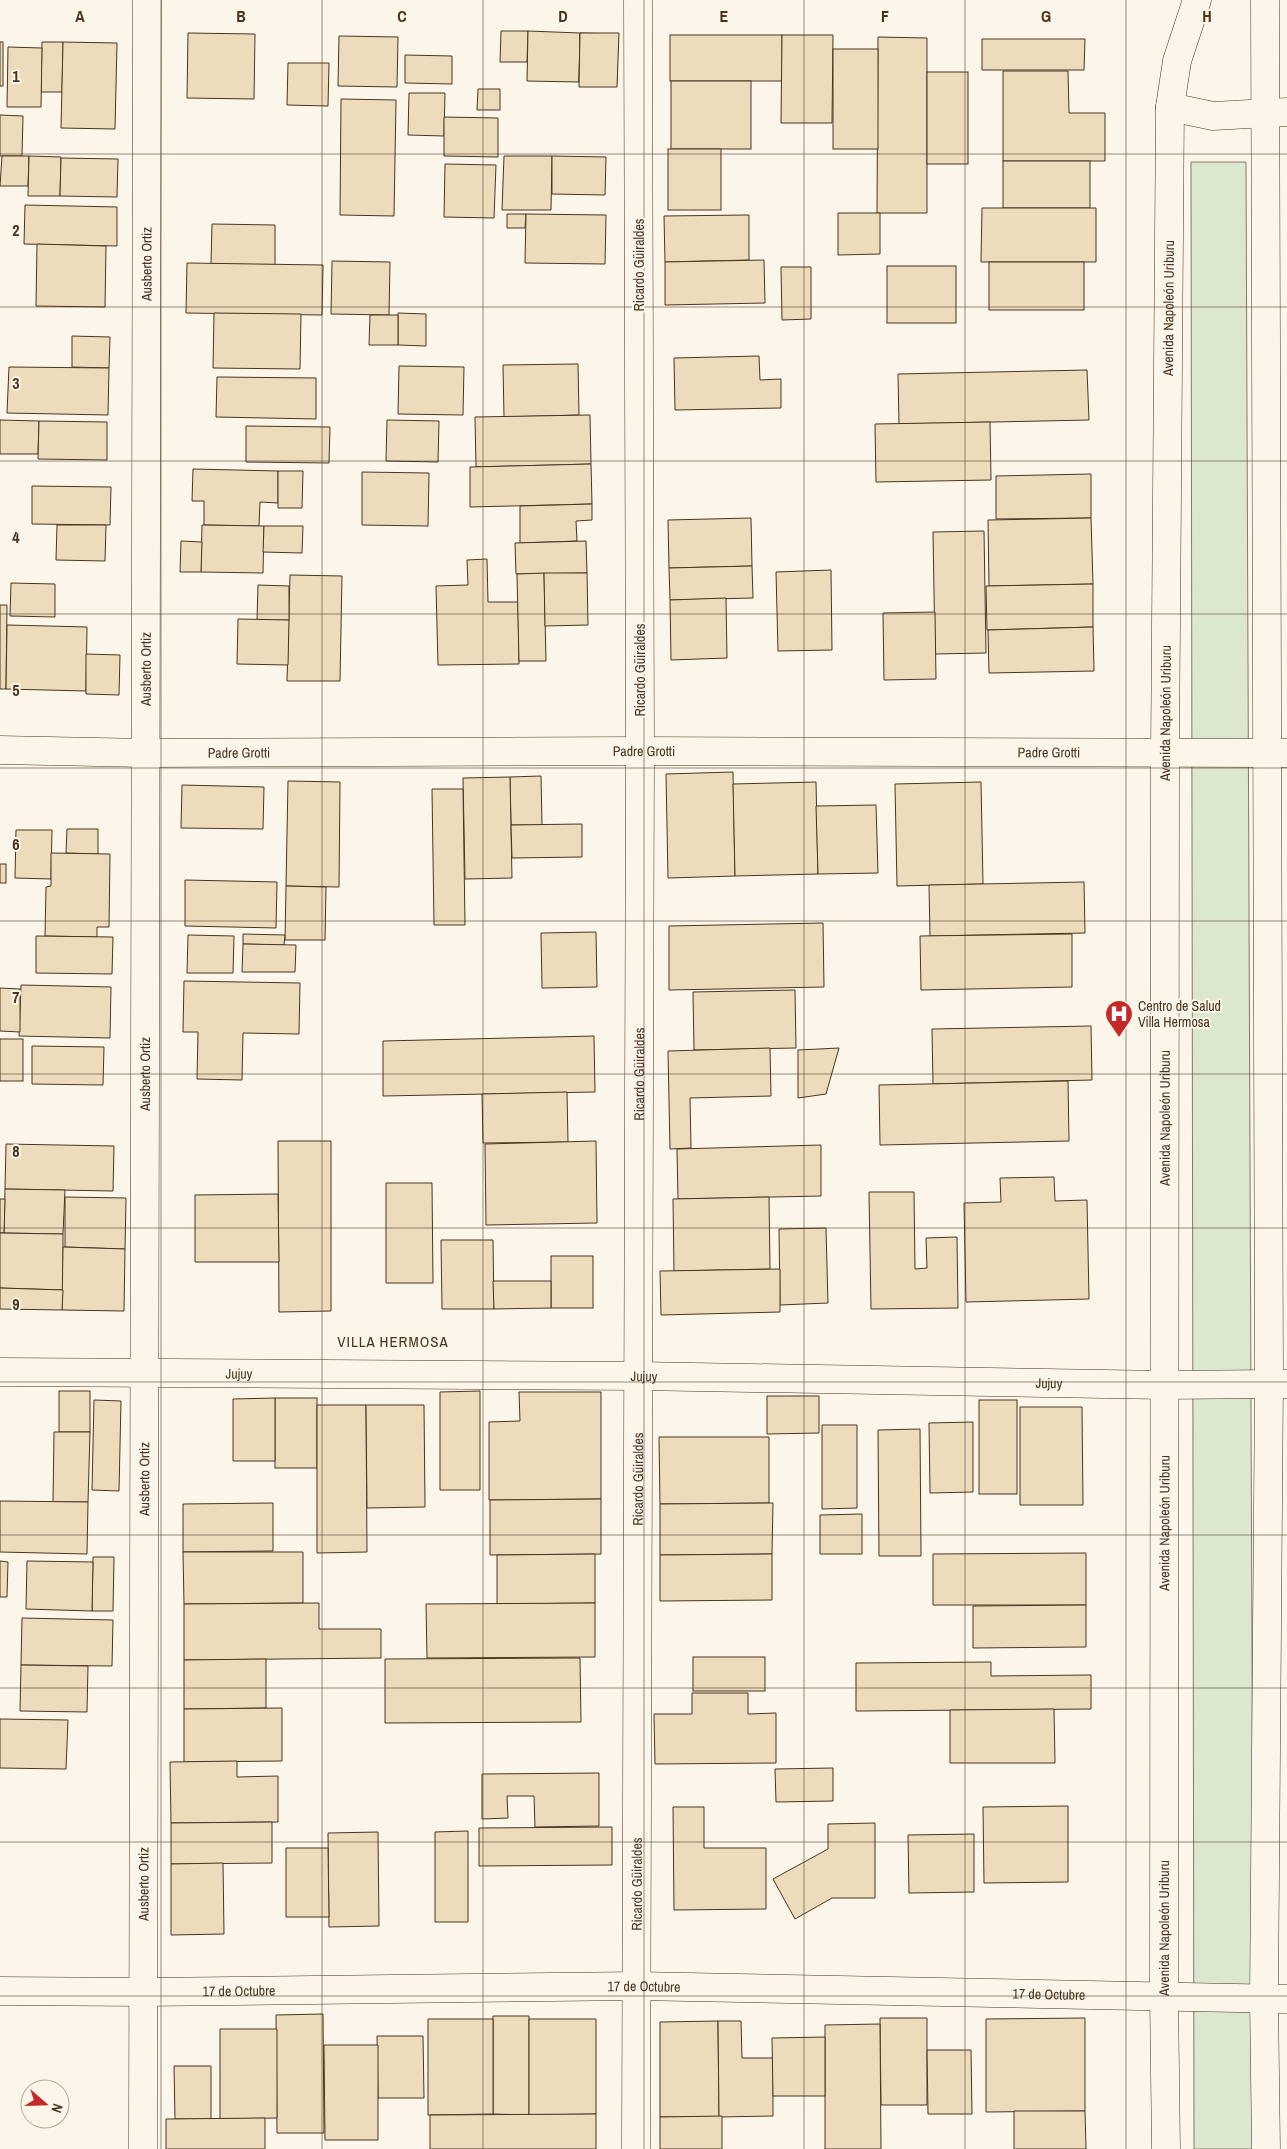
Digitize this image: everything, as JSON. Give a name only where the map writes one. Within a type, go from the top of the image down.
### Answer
[{"type":"street","name":"Ausberto Ortiz","points":[[144,2149],[147,0]]},
{"type":"street","name":"Ricardo Güiraldes","points":[[636,2149],[640,751],[638,0]]},
{"type":"street","name":"Avenida Napoleón Uriburu","points":[[1166,2149],[1164,1996],[1165,753],[1170,107],[1177,61],[1197,0]]},
{"type":"street","points":[[1265,0],[1277,112],[1278,1384],[1276,1999],[1266,2149]]},
{"type":"street","points":[[1170,107],[1214,116],[1277,112]]},
{"type":"street","name":"Padre Grotti","points":[[0,750],[146,753],[640,751],[1277,753]]},
{"type":"street","name":"Jujuy","points":[[0,1372],[638,1376],[1165,1385],[1278,1384]]},
{"type":"street","name":"17 de Octubre","points":[[0,1991],[144,1992],[637,1986],[1276,1999]]},
{"type":"green space","points":[[1191,162],[1246,162],[1254,2149],[1194,2149]]},
{"type":"building","points":[[501,31],[528,31],[527,62],[500,62]]},
{"type":"building","points":[[528,31],[580,33],[579,82],[527,81]]},
{"type":"building","points":[[188,33],[255,34],[254,99],[187,98]]},
{"type":"building","points":[[580,33],[618,34],[617,83],[579,82]]},
{"type":"building","points":[[580,33],[619,33],[617,87],[579,87]]},
{"type":"building","points":[[670,35],[782,35],[782,81],[670,81]]},
{"type":"building","points":[[782,35],[833,35],[832,123],[781,123]]},
{"type":"building","points":[[339,36],[398,37],[397,87],[338,86]]},
{"type":"building","points":[[878,37],[927,38],[927,213],[877,213]]},
{"type":"building","points":[[982,39],[1085,39],[1084,70],[982,70]]},
{"type":"building","points":[[0,42],[3,42],[3,86],[0,86]]},
{"type":"building","points":[[42,42],[63,42],[62,92],[41,92]]},
{"type":"building","points":[[63,42],[117,43],[115,129],[61,128]]},
{"type":"building","points":[[8,47],[42,48],[41,107],[7,107]]},
{"type":"building","points":[[833,49],[878,49],[878,149],[833,149]]},
{"type":"building","points":[[405,55],[452,56],[452,84],[405,83]]},
{"type":"building","points":[[288,63],[329,63],[328,106],[287,105]]},
{"type":"building","points":[[1003,71],[1068,71],[1069,113],[1105,113],[1105,161],[1003,161]]},
{"type":"building","points":[[927,72],[968,72],[968,164],[927,164]]},
{"type":"building","points":[[671,81],[751,81],[751,149],[671,149]]},
{"type":"building","points":[[478,89],[500,89],[500,110],[477,110]]},
{"type":"building","points":[[409,93],[445,93],[444,136],[408,135]]},
{"type":"building","points":[[341,99],[396,100],[394,216],[340,215]]},
{"type":"building","points":[[0,115],[23,116],[22,156],[0,156]]},
{"type":"building","points":[[444,117],[498,118],[498,157],[444,156]]},
{"type":"building","points":[[668,149],[721,149],[721,210],[668,210]]},
{"type":"building","points":[[2,156],[29,156],[28,186],[0,186]]},
{"type":"building","points":[[29,156],[61,157],[60,196],[28,196]]},
{"type":"building","points":[[504,156],[552,156],[551,210],[502,210]]},
{"type":"building","points":[[552,156],[606,157],[605,195],[552,194]]},
{"type":"building","points":[[61,158],[118,159],[117,197],[60,196]]},
{"type":"building","points":[[1003,161],[1090,161],[1090,208],[1003,208]]},
{"type":"building","points":[[445,164],[496,165],[494,218],[444,217]]},
{"type":"building","points":[[25,205],[117,207],[117,246],[24,244]]},
{"type":"building","points":[[982,208],[1096,208],[1096,262],[981,262]]},
{"type":"building","points":[[838,213],[880,213],[880,254],[838,255]]},
{"type":"building","points":[[507,214],[526,214],[525,228],[507,228]]},
{"type":"building","points":[[526,214],[606,215],[605,264],[525,263]]},
{"type":"building","points":[[749,215],[749,260],[665,262],[664,216]]},
{"type":"building","points":[[212,224],[275,225],[275,265],[211,264]]},
{"type":"building","points":[[37,244],[106,246],[105,307],[36,306]]},
{"type":"building","points":[[764,260],[765,303],[665,305],[665,262]]},
{"type":"building","points":[[332,261],[390,262],[389,315],[331,314]]},
{"type":"building","points":[[989,262],[1084,262],[1084,310],[989,310]]},
{"type":"building","points":[[187,263],[323,265],[322,315],[186,313]]},
{"type":"building","points":[[887,266],[956,266],[956,323],[887,323]]},
{"type":"building","points":[[781,267],[811,267],[811,319],[782,320]]},
{"type":"building","points":[[214,313],[301,314],[300,369],[213,368]]},
{"type":"building","points":[[398,313],[426,314],[426,346],[398,345]]},
{"type":"building","points":[[370,315],[398,315],[398,345],[369,345]]},
{"type":"building","points":[[72,336],[110,337],[109,368],[72,367]]},
{"type":"building","points":[[759,356],[760,380],[781,379],[781,408],[675,410],[674,358]]},
{"type":"building","points":[[578,364],[579,415],[504,417],[503,365]]},
{"type":"building","points":[[399,366],[464,367],[463,415],[398,414]]},
{"type":"building","points":[[9,367],[109,368],[108,415],[7,413]]},
{"type":"building","points":[[1087,370],[1089,420],[899,424],[898,374]]},
{"type":"building","points":[[217,377],[316,378],[316,419],[216,417]]},
{"type":"building","points":[[590,415],[591,464],[476,467],[475,417]]},
{"type":"building","points":[[0,420],[39,421],[38,454],[0,454]]},
{"type":"building","points":[[387,420],[439,421],[438,462],[386,461]]},
{"type":"building","points":[[39,421],[107,422],[107,460],[38,459]]},
{"type":"building","points":[[990,422],[991,480],[876,482],[875,424]]},
{"type":"building","points":[[246,426],[330,427],[329,463],[246,462]]},
{"type":"building","points":[[591,464],[592,504],[470,507],[470,467]]},
{"type":"building","points":[[193,469],[278,471],[278,503],[260,502],[259,526],[204,525],[204,501],[192,501]]},
{"type":"building","points":[[278,471],[303,471],[302,508],[278,508]]},
{"type":"building","points":[[362,472],[429,473],[428,526],[362,525]]},
{"type":"building","points":[[1091,474],[1091,518],[996,519],[996,476]]},
{"type":"building","points":[[32,486],[111,487],[110,525],[32,524]]},
{"type":"building","points":[[592,504],[592,520],[576,521],[577,541],[520,543],[520,506]]},
{"type":"building","points":[[751,518],[752,566],[669,568],[668,520]]},
{"type":"building","points":[[1091,518],[1093,584],[989,586],[988,520]]},
{"type":"building","points":[[57,525],[106,525],[105,561],[56,560]]},
{"type":"building","points":[[202,525],[264,526],[263,573],[201,572]]},
{"type":"building","points":[[264,526],[303,526],[302,553],[263,552]]},
{"type":"building","points":[[984,531],[986,653],[935,654],[933,532]]},
{"type":"building","points":[[181,541],[202,542],[201,572],[180,572]]},
{"type":"building","points":[[586,541],[587,573],[516,574],[515,543]]},
{"type":"building","points":[[487,559],[488,602],[518,602],[519,664],[438,665],[436,586],[468,585],[467,560]]},
{"type":"building","points":[[752,566],[753,598],[670,600],[669,568]]},
{"type":"building","points":[[831,570],[832,650],[778,651],[776,572]]},
{"type":"building","points":[[544,573],[546,661],[519,661],[517,574]]},
{"type":"building","points":[[544,573],[587,573],[588,625],[545,626]]},
{"type":"building","points":[[290,575],[342,576],[340,681],[287,681]]},
{"type":"building","points":[[11,583],[55,584],[55,617],[10,616]]},
{"type":"building","points":[[1093,584],[1093,627],[987,630],[986,586]]},
{"type":"building","points":[[258,585],[289,586],[289,620],[257,620]]},
{"type":"building","points":[[726,598],[727,658],[671,660],[670,600]]},
{"type":"building","points":[[0,605],[7,605],[6,689],[0,689]]},
{"type":"building","points":[[935,612],[936,679],[884,680],[883,613]]},
{"type":"building","points":[[238,619],[289,620],[288,665],[237,664]]},
{"type":"building","points":[[7,625],[87,627],[86,691],[6,689]]},
{"type":"building","points":[[1093,627],[1094,671],[989,673],[988,630]]},
{"type":"building","points":[[86,654],[120,655],[119,695],[86,694]]},
{"type":"building","points":[[733,772],[735,876],[668,878],[666,774]]},
{"type":"building","points":[[541,776],[542,825],[511,825],[510,777]]},
{"type":"building","points":[[510,777],[512,878],[465,879],[463,778]]},
{"type":"building","points":[[288,781],[340,782],[339,887],[286,886]]},
{"type":"building","points":[[816,782],[818,874],[735,876],[733,784]]},
{"type":"building","points":[[981,782],[983,884],[897,886],[895,784]]},
{"type":"building","points":[[182,785],[264,787],[263,829],[181,828]]},
{"type":"building","points":[[432,789],[463,789],[465,925],[434,925]]},
{"type":"building","points":[[876,805],[878,873],[818,874],[816,806]]},
{"type":"building","points":[[582,824],[582,857],[512,858],[511,825]]},
{"type":"building","points":[[67,829],[98,829],[98,854],[66,853]]},
{"type":"building","points":[[16,830],[52,830],[51,879],[15,878]]},
{"type":"building","points":[[51,853],[110,854],[109,927],[97,927],[97,937],[45,936],[46,887],[51,886]]},
{"type":"building","points":[[0,864],[6,864],[6,883],[0,883]]},
{"type":"building","points":[[185,880],[277,882],[276,928],[185,926]]},
{"type":"building","points":[[1084,882],[1085,933],[930,936],[929,885]]},
{"type":"building","points":[[286,886],[326,887],[325,940],[285,940]]},
{"type":"building","points":[[823,923],[824,987],[669,990],[669,926]]},
{"type":"building","points":[[596,932],[597,987],[542,988],[541,933]]},
{"type":"building","points":[[243,934],[285,935],[284,945],[243,944]]},
{"type":"building","points":[[1072,934],[1072,987],[921,990],[920,936]]},
{"type":"building","points":[[188,935],[234,936],[233,973],[187,973]]},
{"type":"building","points":[[36,936],[113,937],[112,974],[36,973]]},
{"type":"building","points":[[243,944],[296,945],[295,972],[242,972]]},
{"type":"building","points":[[184,981],[300,983],[299,1034],[243,1033],[242,1080],[197,1079],[198,1032],[183,1032]]},
{"type":"building","points":[[21,985],[111,987],[110,1038],[19,1036]]},
{"type":"building","points":[[0,988],[20,989],[20,1032],[0,1031]]},
{"type":"building","points":[[795,990],[796,1048],[694,1050],[693,992]]},
{"type":"building","points":[[1091,1026],[1092,1080],[933,1084],[932,1029]]},
{"type":"building","points":[[594,1036],[595,1092],[383,1096],[383,1041]]},
{"type":"building","points":[[0,1039],[23,1039],[23,1081],[0,1081]]},
{"type":"building","points":[[32,1046],[104,1047],[103,1085],[32,1084]]},
{"type":"building","points":[[770,1048],[771,1096],[690,1098],[691,1148],[670,1149],[668,1051]]},
{"type":"building","points":[[839,1048],[826,1094],[798,1098],[798,1050]]},
{"type":"building","points":[[1068,1081],[1069,1141],[880,1145],[879,1085]]},
{"type":"building","points":[[567,1092],[568,1142],[483,1143],[482,1094]]},
{"type":"building","points":[[278,1141],[331,1141],[331,1311],[279,1312]]},
{"type":"building","points":[[596,1141],[597,1223],[486,1225],[485,1144]]},
{"type":"building","points":[[6,1144],[114,1146],[113,1191],[5,1189]]},
{"type":"building","points":[[821,1145],[821,1196],[678,1199],[677,1149]]},
{"type":"building","points":[[1054,1177],[1055,1201],[1087,1200],[1089,1299],[966,1302],[964,1203],[1001,1202],[1000,1178]]},
{"type":"building","points":[[386,1183],[432,1183],[433,1283],[386,1283]]},
{"type":"building","points":[[5,1189],[65,1190],[63,1234],[4,1233]]},
{"type":"building","points":[[869,1192],[914,1192],[915,1269],[927,1268],[926,1238],[957,1237],[958,1308],[871,1309]]},
{"type":"building","points":[[278,1194],[279,1262],[195,1262],[195,1195]]},
{"type":"building","points":[[65,1197],[126,1198],[125,1249],[65,1247]]},
{"type":"building","points":[[769,1197],[770,1269],[674,1271],[673,1199]]},
{"type":"building","points":[[0,1199],[5,1199],[4,1233],[0,1233]]},
{"type":"building","points":[[826,1228],[828,1303],[780,1305],[779,1229]]},
{"type":"building","points":[[0,1233],[63,1234],[63,1290],[0,1288]]},
{"type":"building","points":[[441,1240],[493,1240],[494,1309],[442,1309]]},
{"type":"building","points":[[63,1247],[125,1249],[124,1311],[62,1310]]},
{"type":"building","points":[[551,1256],[593,1256],[593,1308],[551,1308]]},
{"type":"building","points":[[780,1269],[780,1312],[661,1315],[660,1271]]},
{"type":"building","points":[[493,1281],[551,1281],[551,1308],[494,1309]]},
{"type":"building","points":[[0,1288],[63,1290],[62,1310],[0,1309]]},
{"type":"building","points":[[59,1391],[90,1391],[90,1432],[59,1432]]},
{"type":"building","points":[[480,1391],[480,1490],[440,1490],[440,1392]]},
{"type":"building","points":[[519,1392],[601,1392],[601,1499],[489,1500],[489,1422],[520,1421]]},
{"type":"building","points":[[767,1396],[819,1396],[819,1433],[767,1434]]},
{"type":"building","points":[[275,1398],[317,1398],[317,1468],[275,1468]]},
{"type":"building","points":[[275,1398],[275,1461],[233,1461],[233,1399]]},
{"type":"building","points":[[94,1400],[121,1401],[119,1491],[92,1490]]},
{"type":"building","points":[[979,1400],[1017,1400],[1017,1494],[979,1494]]},
{"type":"building","points":[[317,1405],[366,1405],[367,1552],[317,1553]]},
{"type":"building","points":[[366,1405],[424,1405],[425,1507],[367,1508]]},
{"type":"building","points":[[1020,1407],[1082,1407],[1083,1505],[1020,1505]]},
{"type":"building","points":[[973,1422],[973,1492],[930,1493],[929,1423]]},
{"type":"building","points":[[822,1425],[857,1425],[857,1508],[822,1509]]},
{"type":"building","points":[[920,1429],[921,1556],[879,1556],[878,1430]]},
{"type":"building","points":[[54,1432],[90,1432],[88,1502],[53,1502]]},
{"type":"building","points":[[659,1437],[769,1437],[769,1503],[660,1504]]},
{"type":"building","points":[[601,1499],[601,1554],[490,1555],[490,1500]]},
{"type":"building","points":[[0,1501],[88,1502],[87,1554],[0,1552]]},
{"type":"building","points":[[273,1503],[273,1551],[183,1552],[183,1504]]},
{"type":"building","points":[[773,1503],[772,1554],[660,1555],[660,1504]]},
{"type":"building","points":[[862,1514],[862,1554],[820,1554],[820,1515]]},
{"type":"building","points":[[183,1552],[303,1552],[303,1603],[184,1604]]},
{"type":"building","points":[[1086,1553],[1086,1605],[933,1605],[933,1554]]},
{"type":"building","points":[[595,1554],[595,1603],[497,1604],[497,1555]]},
{"type":"building","points":[[772,1554],[772,1600],[660,1601],[660,1555]]},
{"type":"building","points":[[93,1557],[114,1557],[113,1611],[92,1611]]},
{"type":"building","points":[[0,1561],[8,1562],[7,1597],[0,1597]]},
{"type":"building","points":[[27,1561],[93,1562],[92,1611],[26,1609]]},
{"type":"building","points":[[319,1603],[319,1629],[381,1629],[381,1658],[184,1660],[184,1604]]},
{"type":"building","points":[[595,1603],[595,1657],[427,1658],[426,1604]]},
{"type":"building","points":[[1086,1605],[1086,1647],[973,1648],[973,1606]]},
{"type":"building","points":[[22,1618],[113,1620],[112,1666],[21,1665]]},
{"type":"building","points":[[693,1657],[765,1657],[765,1691],[693,1691]]},
{"type":"building","points":[[580,1658],[581,1722],[385,1723],[385,1659]]},
{"type":"building","points":[[266,1659],[266,1708],[184,1709],[184,1660]]},
{"type":"building","points":[[991,1662],[991,1676],[1091,1675],[1091,1709],[856,1711],[856,1663]]},
{"type":"building","points":[[21,1665],[88,1666],[87,1712],[20,1711]]},
{"type":"building","points":[[692,1693],[748,1693],[748,1714],[776,1713],[776,1763],[655,1764],[654,1714],[692,1714]]},
{"type":"building","points":[[282,1708],[282,1761],[184,1762],[184,1709]]},
{"type":"building","points":[[1054,1709],[1055,1763],[950,1763],[950,1710]]},
{"type":"building","points":[[0,1719],[68,1720],[66,1769],[0,1768]]},
{"type":"building","points":[[237,1761],[237,1777],[278,1776],[278,1822],[171,1823],[170,1762]]},
{"type":"building","points":[[833,1768],[833,1801],[776,1802],[775,1769]]},
{"type":"building","points":[[599,1773],[599,1826],[535,1827],[534,1796],[507,1796],[508,1818],[482,1819],[482,1774]]},
{"type":"building","points":[[1068,1806],[1068,1882],[984,1883],[983,1807]]},
{"type":"building","points":[[673,1807],[704,1807],[704,1848],[766,1848],[766,1909],[674,1910]]},
{"type":"building","points":[[272,1822],[272,1863],[171,1864],[171,1823]]},
{"type":"building","points":[[875,1823],[875,1898],[832,1898],[795,1919],[773,1879],[828,1849],[828,1824]]},
{"type":"building","points":[[612,1827],[612,1865],[479,1866],[479,1828]]},
{"type":"building","points":[[468,1831],[468,1922],[435,1922],[435,1832]]},
{"type":"building","points":[[378,1832],[379,1926],[329,1927],[328,1833]]},
{"type":"building","points":[[974,1834],[974,1892],[909,1893],[908,1835]]},
{"type":"building","points":[[286,1848],[328,1848],[329,1917],[286,1917]]},
{"type":"building","points":[[223,1863],[224,1934],[171,1935],[171,1864]]},
{"type":"building","points":[[323,2014],[324,2133],[277,2133],[276,2015]]},
{"type":"building","points":[[493,2016],[529,2016],[529,2115],[493,2114]]},
{"type":"building","points":[[880,2018],[927,2018],[927,2105],[881,2105]]},
{"type":"building","points":[[1085,2018],[1085,2111],[986,2112],[986,2019]]},
{"type":"building","points":[[428,2019],[493,2019],[493,2114],[428,2115]]},
{"type":"building","points":[[529,2019],[596,2019],[596,2114],[529,2115]]},
{"type":"building","points":[[718,2021],[719,2117],[660,2117],[660,2022]]},
{"type":"building","points":[[718,2021],[741,2021],[742,2058],[773,2058],[773,2116],[719,2117]]},
{"type":"building","points":[[880,2024],[881,2149],[825,2149],[825,2025]]},
{"type":"building","points":[[220,2029],[277,2029],[277,2118],[220,2119]]},
{"type":"building","points":[[377,2036],[423,2036],[424,2098],[378,2098]]},
{"type":"building","points":[[825,2037],[825,2096],[773,2096],[772,2038]]},
{"type":"building","points":[[324,2045],[378,2045],[378,2140],[325,2140]]},
{"type":"building","points":[[927,2050],[971,2050],[972,2114],[928,2114]]},
{"type":"building","points":[[174,2066],[211,2066],[211,2119],[175,2119]]},
{"type":"building","points":[[1014,2111],[1085,2111],[1086,2149],[1014,2149]]},
{"type":"building","points":[[596,2114],[596,2149],[430,2149],[430,2115]]},
{"type":"building","points":[[722,2116],[722,2149],[660,2149],[660,2117]]},
{"type":"building","points":[[265,2118],[265,2149],[166,2149],[166,2119]]},
{"type":"place","name":"Centro de Salud Villa Hermosa","points":[[1119,1038]]},
{"type":"district","name":"VILLA HERMOSA","points":[[393,1342]]}]
